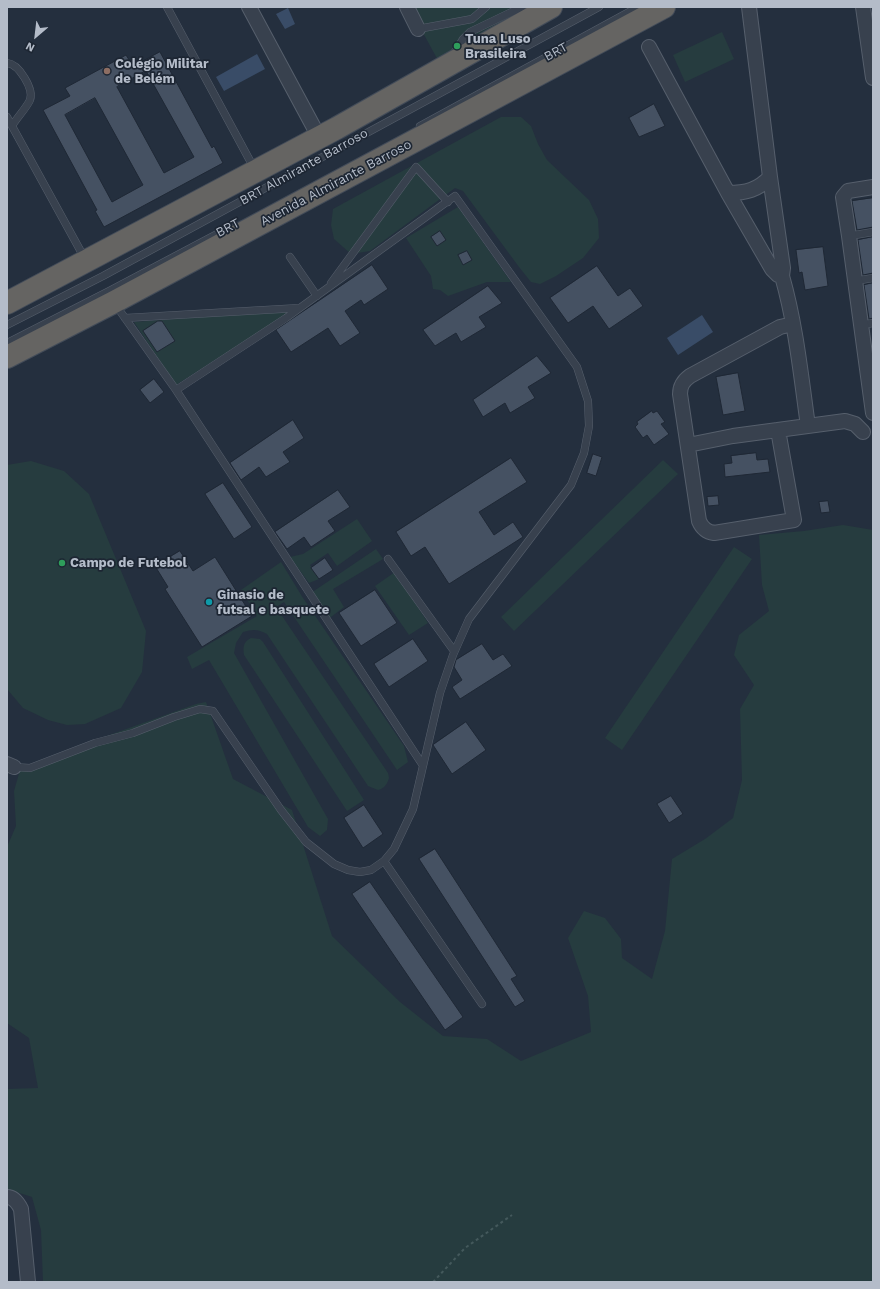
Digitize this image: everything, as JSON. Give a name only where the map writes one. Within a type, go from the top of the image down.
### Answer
[{"type":"highway","points":[[7,303],[256,172],[551,7]]},
{"type":"highway","name":"Avenida Almirante Barroso","points":[[7,357],[120,310],[664,7]]},
{"type":"street","points":[[249,7],[319,137]]},
{"type":"street","points":[[406,7],[418,29]]},
{"type":"street","points":[[749,7],[783,268],[782,276],[793,324],[808,426]]},
{"type":"street","points":[[863,7],[873,78]]},
{"type":"street","points":[[649,47],[728,193],[772,270],[778,275],[782,276]]},
{"type":"street","points":[[728,193],[738,193],[750,190],[762,185],[770,177]]},
{"type":"street","points":[[873,187],[848,191],[843,197],[850,236],[855,281],[867,324],[873,413]]},
{"type":"street","points":[[778,430],[794,520],[714,533],[706,530],[699,521],[680,394],[681,385],[690,376],[780,327],[793,324]]},
{"type":"street","points":[[688,445],[733,436],[845,421],[860,427],[863,432]]},
{"type":"street","points":[[7,1197],[12,1197],[19,1204],[21,1209],[28,1282]]},
{"type":"lane","points":[[167,7],[256,172]]},
{"type":"lane","points":[[418,29],[472,18],[486,7]]},
{"type":"lane","points":[[444,68],[463,39],[470,32],[522,7]]},
{"type":"lane","name":"BRT Almirante Barroso","points":[[7,325],[103,276],[599,7]]},
{"type":"lane","name":"BRT","points":[[416,128],[638,7]]},
{"type":"lane","points":[[457,22],[470,32]]},
{"type":"lane","points":[[7,63],[17,67],[30,91],[30,99],[12,126]]},
{"type":"lane","points":[[7,117],[86,261]]},
{"type":"lane","points":[[328,288],[416,167],[448,202]]},
{"type":"lane","points":[[10,766],[30,768],[95,744],[133,733],[174,717],[200,709],[213,711],[281,810],[306,842],[334,864],[348,870],[360,872],[371,870],[384,861],[394,849],[413,809],[422,764],[440,693],[454,651],[469,619],[571,485],[584,453],[589,426],[588,401],[577,367],[456,196],[300,308],[176,390]]},
{"type":"lane","name":"BRT","points":[[7,343],[242,221]]},
{"type":"lane","points":[[850,236],[873,232]]},
{"type":"lane","points":[[290,257],[316,296]]},
{"type":"lane","points":[[855,281],[873,278]]},
{"type":"lane","points":[[120,310],[300,308]]},
{"type":"lane","points":[[120,310],[176,390],[422,764]]},
{"type":"lane","points":[[388,559],[454,651]]},
{"type":"lane","points":[[384,861],[482,1004]]},
{"type":"path","points":[[434,1282],[465,1248],[512,1215]]},
{"type":"green space","name":"Tuna Luso Brasileira","points":[[409,7],[552,7],[440,64]]},
{"type":"green space","points":[[722,32],[734,59],[685,82],[673,55]]},
{"type":"green space","points":[[501,117],[521,117],[531,126],[538,144],[547,160],[589,200],[598,219],[599,238],[583,258],[556,276],[540,284],[531,282],[463,191],[455,188],[370,251],[351,254],[334,239],[331,225],[333,209]]},
{"type":"green space","points":[[458,207],[511,282],[487,282],[448,296],[440,290],[433,289],[431,276],[406,238]]},
{"type":"green space","points":[[292,311],[176,385],[134,322],[161,320]]},
{"type":"green space","points":[[663,460],[678,474],[514,631],[501,617]]},
{"type":"green space","name":"Campo de Futebol","points":[[31,461],[64,471],[89,494],[146,631],[142,672],[121,708],[85,724],[67,725],[48,720],[23,708],[7,689],[7,465]]},
{"type":"green space","points":[[357,519],[372,541],[337,566],[328,553],[310,565],[319,579],[309,583],[290,557],[303,554]]},
{"type":"green space","points":[[843,525],[873,530],[873,1282],[43,1282],[41,1230],[32,1197],[7,1189],[7,1089],[38,1088],[29,1038],[7,1023],[7,847],[16,826],[14,791],[20,770],[76,747],[196,704],[206,702],[233,779],[292,810],[332,936],[400,1002],[443,1036],[487,1039],[521,1061],[591,1032],[588,996],[568,938],[584,911],[605,918],[621,939],[622,958],[652,979],[665,931],[672,859],[705,839],[733,818],[742,780],[740,709],[754,685],[734,655],[739,635],[769,611],[762,585],[759,535],[804,531]]},
{"type":"green space","points":[[734,547],[752,559],[622,750],[605,738]]},
{"type":"green space","points":[[376,549],[383,559],[333,589],[344,607],[327,620],[308,595]]},
{"type":"green space","points":[[281,562],[303,598],[404,746],[408,762],[397,770],[284,602],[276,607],[388,773],[389,778],[385,786],[378,790],[368,786],[267,634],[255,630],[243,632],[236,643],[234,653],[328,819],[327,830],[320,836],[308,827],[209,660],[192,669],[187,657],[257,616],[241,590]]},
{"type":"green space","points":[[395,572],[428,623],[409,635],[375,586]]},
{"type":"green space","points":[[251,638],[260,639],[263,642],[364,800],[347,811],[244,655],[244,645],[246,641]]},
{"type":"water","points":[[288,8],[295,24],[285,29],[276,14]]},
{"type":"water","points":[[257,54],[265,69],[224,91],[216,77]]},
{"type":"water","points":[[702,315],[713,332],[678,355],[667,338]]},
{"type":"building","points":[[160,52],[212,148],[214,146],[223,163],[104,227],[95,211],[97,210],[43,110],[70,96],[65,88],[126,55],[133,66]],"holes":[[[146,71],[194,157],[164,173],[117,87]],[[95,98],[143,185],[112,202],[65,115]]]},
{"type":"building","points":[[654,104],[665,126],[639,137],[629,118]]},
{"type":"building","points":[[873,198],[873,227],[857,230],[852,201]]},
{"type":"building","points":[[440,231],[446,240],[437,246],[431,237]]},
{"type":"building","points":[[873,237],[873,273],[863,275],[858,240]]},
{"type":"building","points":[[823,247],[828,286],[805,290],[802,272],[799,273],[796,250]]},
{"type":"building","points":[[467,251],[472,260],[463,265],[458,255]]},
{"type":"building","points":[[372,265],[388,289],[364,305],[361,300],[345,311],[360,333],[340,346],[328,328],[291,352],[276,330]]},
{"type":"building","points":[[597,266],[618,296],[630,288],[643,306],[609,329],[593,306],[568,323],[550,298]]},
{"type":"building","points":[[873,283],[873,318],[869,319],[864,285]]},
{"type":"building","points":[[488,286],[502,303],[479,317],[486,327],[461,342],[456,333],[435,346],[423,330]]},
{"type":"building","points":[[158,321],[162,321],[175,341],[157,352],[143,331]]},
{"type":"building","points":[[537,356],[551,373],[528,387],[535,398],[510,413],[505,403],[483,417],[473,400]]},
{"type":"building","points":[[738,373],[745,411],[723,415],[716,377]]},
{"type":"building","points":[[154,379],[164,392],[150,403],[140,390]]},
{"type":"building","points":[[652,411],[653,413],[657,411],[665,422],[661,424],[669,434],[654,445],[647,435],[643,438],[635,427],[638,424],[637,422]]},
{"type":"building","points":[[293,420],[304,438],[283,452],[290,462],[266,477],[259,467],[241,480],[230,463]]},
{"type":"building","points":[[756,453],[757,460],[768,459],[770,472],[725,477],[724,464],[732,463],[731,456]]},
{"type":"building","points":[[593,454],[602,457],[596,476],[587,473]]},
{"type":"building","points":[[511,458],[527,482],[479,512],[494,535],[513,522],[523,537],[449,584],[425,547],[411,556],[396,532]]},
{"type":"building","points":[[223,483],[252,527],[234,539],[205,494]]},
{"type":"building","points":[[338,490],[350,507],[328,521],[335,531],[311,547],[304,537],[287,549],[275,532]]},
{"type":"building","points":[[718,496],[719,505],[708,506],[707,497]]},
{"type":"building","points":[[828,501],[830,512],[821,513],[819,502]]},
{"type":"building","name":"Ginasio de futsal e basquete","points":[[180,551],[193,571],[215,557],[252,616],[202,647],[165,589],[168,587],[155,566]]},
{"type":"building","points":[[325,558],[333,570],[319,579],[311,568]]},
{"type":"building","points":[[375,590],[397,623],[361,646],[339,613]]},
{"type":"building","points":[[413,639],[428,661],[389,687],[374,664]]},
{"type":"building","points":[[482,644],[493,660],[503,654],[512,666],[460,699],[452,687],[462,680],[454,667],[456,660]]},
{"type":"building","points":[[466,722],[486,750],[452,774],[433,745]]},
{"type":"building","points":[[671,796],[683,814],[669,823],[657,804]]},
{"type":"building","points":[[364,805],[383,834],[363,848],[344,818]]},
{"type":"building","points":[[435,849],[517,976],[511,979],[525,1001],[515,1007],[419,859]]},
{"type":"building","points":[[370,882],[463,1017],[445,1030],[352,894]]},
{"type":"place","name":"Tuna Luso Brasileira","points":[[457,46]]},
{"type":"place","name":"Colégio Militar de Belém","points":[[107,71]]},
{"type":"place","name":"Campo de Futebol","points":[[62,563]]},
{"type":"place","name":"Ginasio de futsal e basquete","points":[[209,602]]}]
